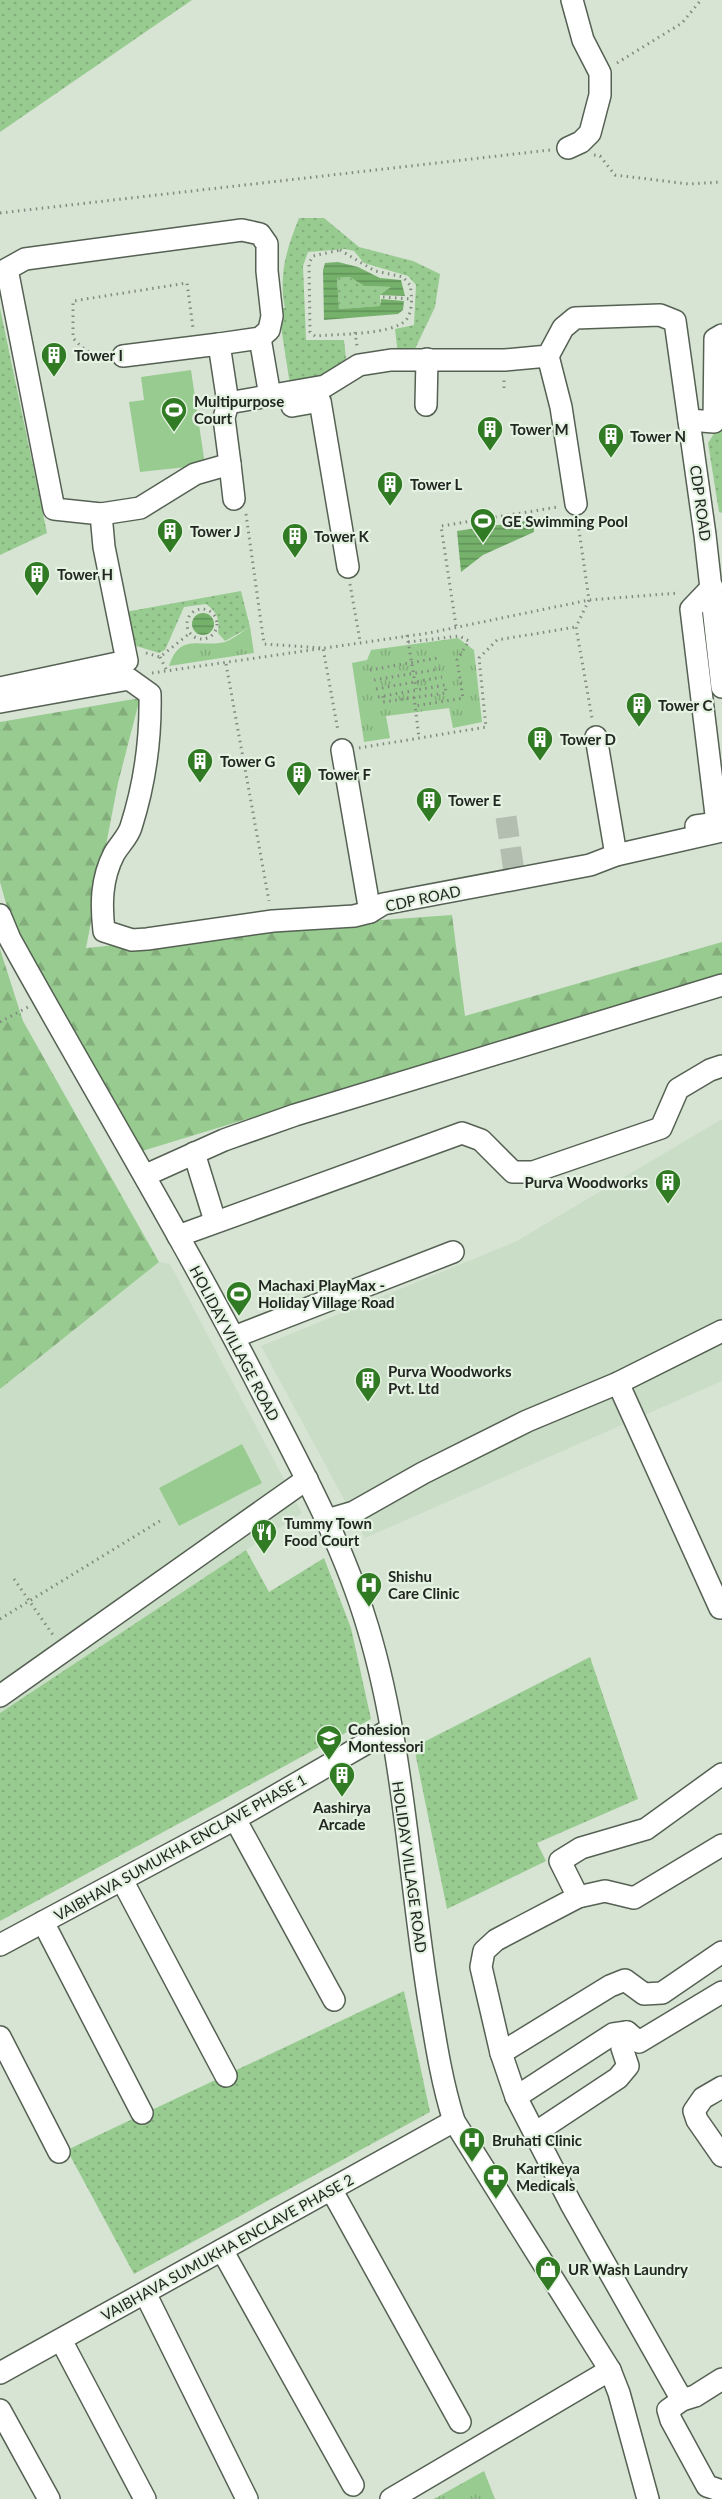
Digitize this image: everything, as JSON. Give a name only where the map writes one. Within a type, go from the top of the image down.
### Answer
[{"type":"street","points":[[568,148],[581,142],[590,133],[600,95],[600,73],[583,40],[572,0]]},
{"type":"street","points":[[123,356],[260,338],[269,330],[273,316],[267,271],[267,244],[260,234],[242,230],[59,255],[24,260],[8,269],[54,508],[101,514],[141,508],[195,474],[230,464]]},
{"type":"street","name":"CDP ROAD","points":[[548,356],[563,328],[575,318],[660,315],[675,321],[688,420],[714,534],[711,587],[722,687]]},
{"type":"street","points":[[688,420],[714,422],[715,339],[722,335]]},
{"type":"street","points":[[260,338],[270,396]]},
{"type":"street","points":[[219,344],[230,464],[240,503]]},
{"type":"street","points":[[226,410],[270,396],[325,386],[359,366],[391,360],[505,360],[548,356],[561,407],[576,504]]},
{"type":"street","points":[[426,405],[427,359]]},
{"type":"street","points":[[226,410],[320,401],[348,567]]},
{"type":"street","points":[[0,688],[127,661],[104,547],[101,514]]},
{"type":"street","points":[[616,855],[636,838],[717,823],[691,609],[711,587]]},
{"type":"street","name":"CDP ROAD","points":[[0,702],[129,679],[150,694],[151,734],[143,785],[130,830],[105,874],[102,905],[104,931],[132,940],[273,921],[354,916],[370,912],[383,904],[590,865],[616,855],[722,831]]},
{"type":"street","points":[[596,737],[616,855]]},
{"type":"street","points":[[342,750],[370,912]]},
{"type":"street","name":"HOLIDAY VILLAGE ROAD","points":[[0,915],[10,939],[146,1175],[234,1337],[327,1520],[369,1628],[391,1729],[439,2060],[454,2121],[610,2370],[619,2393],[648,2499]]},
{"type":"street","points":[[146,1175],[295,1115],[722,985]]},
{"type":"street","points":[[178,1236],[462,1133],[481,1140],[513,1172],[533,1172],[661,1128],[678,1089],[710,1070],[722,1066]]},
{"type":"street","points":[[194,1154],[215,1221]]},
{"type":"street","points":[[234,1337],[453,1252]]},
{"type":"street","points":[[327,1520],[354,1512],[423,1473],[527,1421],[618,1383],[722,1331]]},
{"type":"street","points":[[618,1383],[720,1608]]},
{"type":"street","points":[[0,1696],[307,1479]]},
{"type":"street","name":"VAIBHAVA SUMUKHA ENCLAVE PHASE 1","points":[[0,1946],[235,1819],[391,1729]]},
{"type":"street","points":[[578,1897],[560,1861],[581,1848],[646,1829],[722,1774]]},
{"type":"street","points":[[235,1819],[334,2000]]},
{"type":"street","points":[[682,2400],[571,2204],[516,2097],[501,2053],[481,1967],[484,1951],[496,1940],[578,1897],[605,1891],[634,1898],[720,1852]]},
{"type":"street","points":[[122,1880],[226,2076]]},
{"type":"street","points":[[43,1922],[142,2113]]},
{"type":"street","points":[[501,2053],[610,1986],[625,1980],[644,1994],[662,1993],[722,1952]]},
{"type":"street","points":[[516,2097],[613,2034],[627,2032],[639,2042],[722,1992]]},
{"type":"street","points":[[534,2133],[618,2078],[628,2066],[622,2049],[627,2032]]},
{"type":"street","points":[[0,2037],[59,2152]]},
{"type":"street","points":[[722,2087],[703,2098],[694,2110],[697,2120],[722,2156]]},
{"type":"street","name":"VAIBHAVA SUMUKHA ENCLAVE PHASE 2","points":[[0,2373],[454,2121]]},
{"type":"street","points":[[331,2189],[460,2422]]},
{"type":"street","points":[[222,2250],[352,2486]]},
{"type":"street","points":[[144,2293],[248,2499]]},
{"type":"street","points":[[61,2340],[145,2499]]},
{"type":"street","points":[[391,2499],[610,2370]]},
{"type":"street","points":[[722,2379],[668,2410],[671,2420],[707,2486],[722,2491]]},
{"type":"street","points":[[0,2410],[49,2499]]},
{"type":"path","points":[[600,73],[682,23],[700,0]]},
{"type":"path","points":[[0,213],[568,148],[600,156],[615,175],[689,184],[722,182]]},
{"type":"path","points":[[340,250],[347,252],[375,271],[403,277],[410,285],[411,299],[410,313],[405,322],[392,328],[315,336],[310,332],[309,263],[313,256],[340,250]]},
{"type":"path","points":[[123,356],[97,356],[83,349],[73,338],[73,301],[187,283],[196,346]]},
{"type":"path","points":[[383,297],[411,299]]},
{"type":"path","points":[[240,503],[264,644],[322,648]]},
{"type":"path","points":[[456,626],[441,526],[576,504],[589,600],[576,627],[596,737]]},
{"type":"path","points":[[348,567],[360,641]]},
{"type":"path","points":[[148,673],[226,664],[406,635],[589,600],[679,593]]},
{"type":"path","points":[[209,610],[216,616],[218,626],[213,635],[203,639],[190,633],[187,623],[194,611],[209,610]]},
{"type":"path","points":[[322,648],[342,750],[486,727],[479,658],[497,640],[576,627]]},
{"type":"path","points":[[160,657],[190,633]]},
{"type":"path","points":[[406,635],[416,690]]},
{"type":"path","points":[[408,642],[459,636],[469,641],[457,660],[463,698],[415,706]]},
{"type":"path","points":[[140,652],[160,657],[167,671]]},
{"type":"path","points":[[370,670],[438,658]]},
{"type":"path","points":[[226,664],[273,921]]},
{"type":"path","points":[[374,680],[440,669]]},
{"type":"path","points":[[376,689],[442,677]]},
{"type":"path","points":[[445,685],[446,693],[383,702],[381,696],[416,690],[445,685]]},
{"type":"path","points":[[414,697],[419,738]]},
{"type":"path","points":[[0,1022],[19,1009],[47,1001]]},
{"type":"path","points":[[0,1618],[163,1519]]},
{"type":"path","points":[[14,1579],[64,1651]]},
{"type":"shaded area","points":[[338,262],[358,267],[380,278],[401,280],[405,296],[380,295],[391,287],[364,286],[350,277],[337,278],[339,309],[380,306],[381,299],[404,301],[403,310],[398,314],[324,320],[323,270],[325,263]]},
{"type":"shaded area","name":"GE Swimming Pool","points":[[533,520],[534,532],[483,555],[461,572],[457,531]]},
{"type":"shaded area","points":[[203,613],[211,616],[214,624],[211,632],[203,635],[195,632],[192,624],[195,616]]},
{"type":"shaded area","points":[[722,1119],[722,1381],[365,1538],[261,1346],[515,1242]]},
{"type":"shaded area","points":[[159,1262],[170,1264],[302,1513],[0,1713],[0,1389]]},
{"type":"green space","points":[[0,0],[192,0],[0,132]]},
{"type":"green space","points":[[299,218],[324,218],[359,247],[413,261],[440,274],[435,307],[413,353],[398,355],[395,329],[414,325],[416,285],[408,276],[364,263],[354,251],[345,249],[308,252],[303,266],[306,340],[344,340],[347,368],[339,374],[290,385],[278,307],[285,308],[283,273]]},
{"type":"green space","points":[[350,277],[364,286],[391,287],[391,289],[380,295],[380,306],[339,309],[337,278]]},
{"type":"green space","points":[[0,308],[47,533],[0,555]]},
{"type":"green space","name":"Multipurpose Court","points":[[191,370],[205,465],[140,472],[129,402],[144,400],[141,377]]},
{"type":"green space","points":[[722,428],[722,513],[719,512],[708,443],[717,429]]},
{"type":"green space","points":[[241,591],[250,627],[225,641],[218,633],[217,616],[206,604],[184,607],[165,650],[159,653],[133,645],[125,612]]},
{"type":"green space","points":[[250,627],[254,653],[169,666],[174,655],[185,645],[225,642]]},
{"type":"green space","points":[[458,638],[474,650],[482,722],[453,728],[449,708],[386,716],[390,738],[364,742],[352,663],[367,660],[371,650]]},
{"type":"green space","points":[[140,698],[118,783],[86,948],[326,924],[452,915],[465,1016],[722,942],[722,974],[139,1152],[24,967],[0,882],[0,722]]},
{"type":"green space","points":[[0,949],[23,1021],[159,1262],[0,1389]]},
{"type":"green space","points":[[242,1444],[262,1483],[179,1526],[159,1488]]},
{"type":"green space","points":[[246,1550],[269,1592],[324,1558],[351,1628],[371,1719],[0,1921],[0,1713]]},
{"type":"green space","points":[[590,1657],[638,1799],[537,1843],[546,1861],[447,1909],[414,1747]]},
{"type":"green space","points":[[404,1991],[430,2112],[134,2274],[67,2150]]},
{"type":"green space","points":[[484,2471],[495,2499],[434,2499]]},
{"type":"tunnel","points":[[506,817],[515,878]]},
{"type":"place","name":"Tower I","points":[[54,378]]},
{"type":"place","name":"Multipurpose Court","points":[[174,433]]},
{"type":"place","name":"Tower M","points":[[490,452]]},
{"type":"place","name":"Tower N","points":[[611,459]]},
{"type":"place","name":"Tower L","points":[[390,507]]},
{"type":"place","name":"GE Swimming Pool","points":[[483,544]]},
{"type":"place","name":"Tower J","points":[[170,554]]},
{"type":"place","name":"Tower K","points":[[295,559]]},
{"type":"place","name":"Tower H","points":[[37,597]]},
{"type":"place","name":"Tower C","points":[[639,728]]},
{"type":"place","name":"Tower D","points":[[540,762]]},
{"type":"place","name":"Tower G","points":[[200,784]]},
{"type":"place","name":"Tower F","points":[[299,797]]},
{"type":"place","name":"Tower E","points":[[429,823]]},
{"type":"place","name":"Purva Woodworks","points":[[668,1205]]},
{"type":"place","name":"Machaxi PlayMax - Holiday Village Road","points":[[239,1317]]},
{"type":"place","name":"Purva Woodworks Pvt. Ltd","points":[[368,1403]]},
{"type":"place","name":"Tummy Town Food Court","points":[[264,1555]]},
{"type":"place","name":"Shishu Care Clinic","points":[[369,1608]]},
{"type":"place","name":"Cohesion Montessori","points":[[329,1761]]},
{"type":"place","name":"Aashirya Arcade","points":[[342,1798]]},
{"type":"place","name":"Bruhati Clinic","points":[[472,2163]]},
{"type":"place","name":"Kartikeya Medicals","points":[[496,2200]]},
{"type":"place","name":"UR Wash Laundry","points":[[548,2292]]}]
